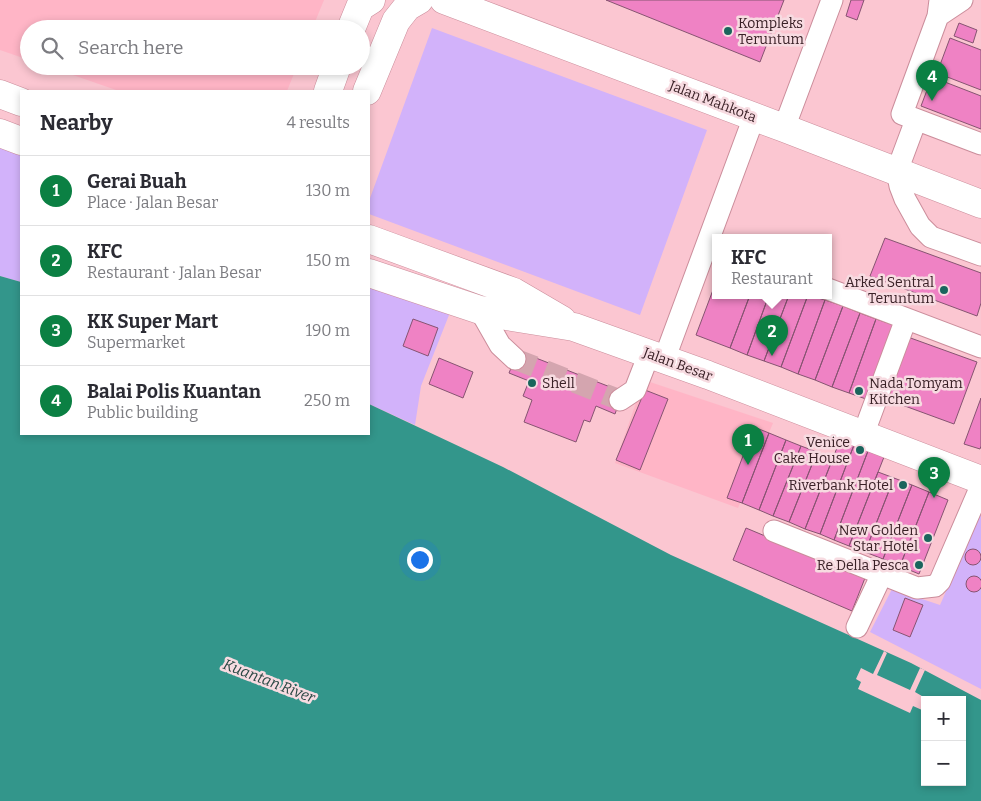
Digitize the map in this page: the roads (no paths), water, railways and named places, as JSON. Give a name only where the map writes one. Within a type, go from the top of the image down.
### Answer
[{"type":"highway","points":[[367,90],[396,21],[407,7],[419,0]]},
{"type":"highway","name":"Jalan Mahkota","points":[[444,0],[981,204]]},
{"type":"highway","points":[[328,90],[334,75]]},
{"type":"highway","points":[[0,94],[20,102]]},
{"type":"highway","points":[[0,133],[20,141]]},
{"type":"highway","points":[[370,239],[514,292],[574,327]]},
{"type":"highway","name":"Jalan Besar","points":[[370,273],[480,310],[574,327],[708,375],[981,480]]},
{"type":"street","points":[[784,128],[832,0]]},
{"type":"street","points":[[962,0],[939,8],[902,114],[981,144]]},
{"type":"street","points":[[715,234],[754,117]]},
{"type":"street","points":[[916,120],[897,171],[905,199],[920,226],[931,237],[981,255]]},
{"type":"street","points":[[620,400],[635,390],[656,357],[711,245]]},
{"type":"street","points":[[832,291],[981,347]]},
{"type":"street","points":[[480,310],[500,345],[515,359]]},
{"type":"street","points":[[863,435],[906,319]]},
{"type":"street","points":[[774,530],[916,588],[934,586],[940,580],[981,486]]},
{"type":"street","points":[[857,627],[882,574]]},
{"type":"water","name":"Kuantan River","points":[[0,276],[20,282],[20,435],[370,435],[370,404],[503,467],[671,555],[911,663],[981,700],[981,801],[0,801]]},
{"type":"tunnel","points":[[515,359],[620,400]]},
{"type":"place","name":"Kompleks Teruntum","points":[[728,31]]},
{"type":"place","name":"Balai Polis Kuantan","points":[[932,101]]},
{"type":"place","name":"Arked Sentral Teruntum","points":[[944,290]]},
{"type":"place","name":"KFC","points":[[772,356]]},
{"type":"place","name":"Shell","points":[[532,383]]},
{"type":"place","name":"Nada Tomyam Kitchen","points":[[859,391]]},
{"type":"place","name":"Venice Cake House","points":[[860,450]]},
{"type":"place","name":"Gerai Buah","points":[[748,465]]},
{"type":"place","name":"Riverbank Hotel","points":[[903,485]]},
{"type":"place","name":"KK Super Mart","points":[[934,498]]},
{"type":"place","name":"New Golden Star Hotel","points":[[928,538]]},
{"type":"place","name":"Re Della Pesca","points":[[919,565]]}]
